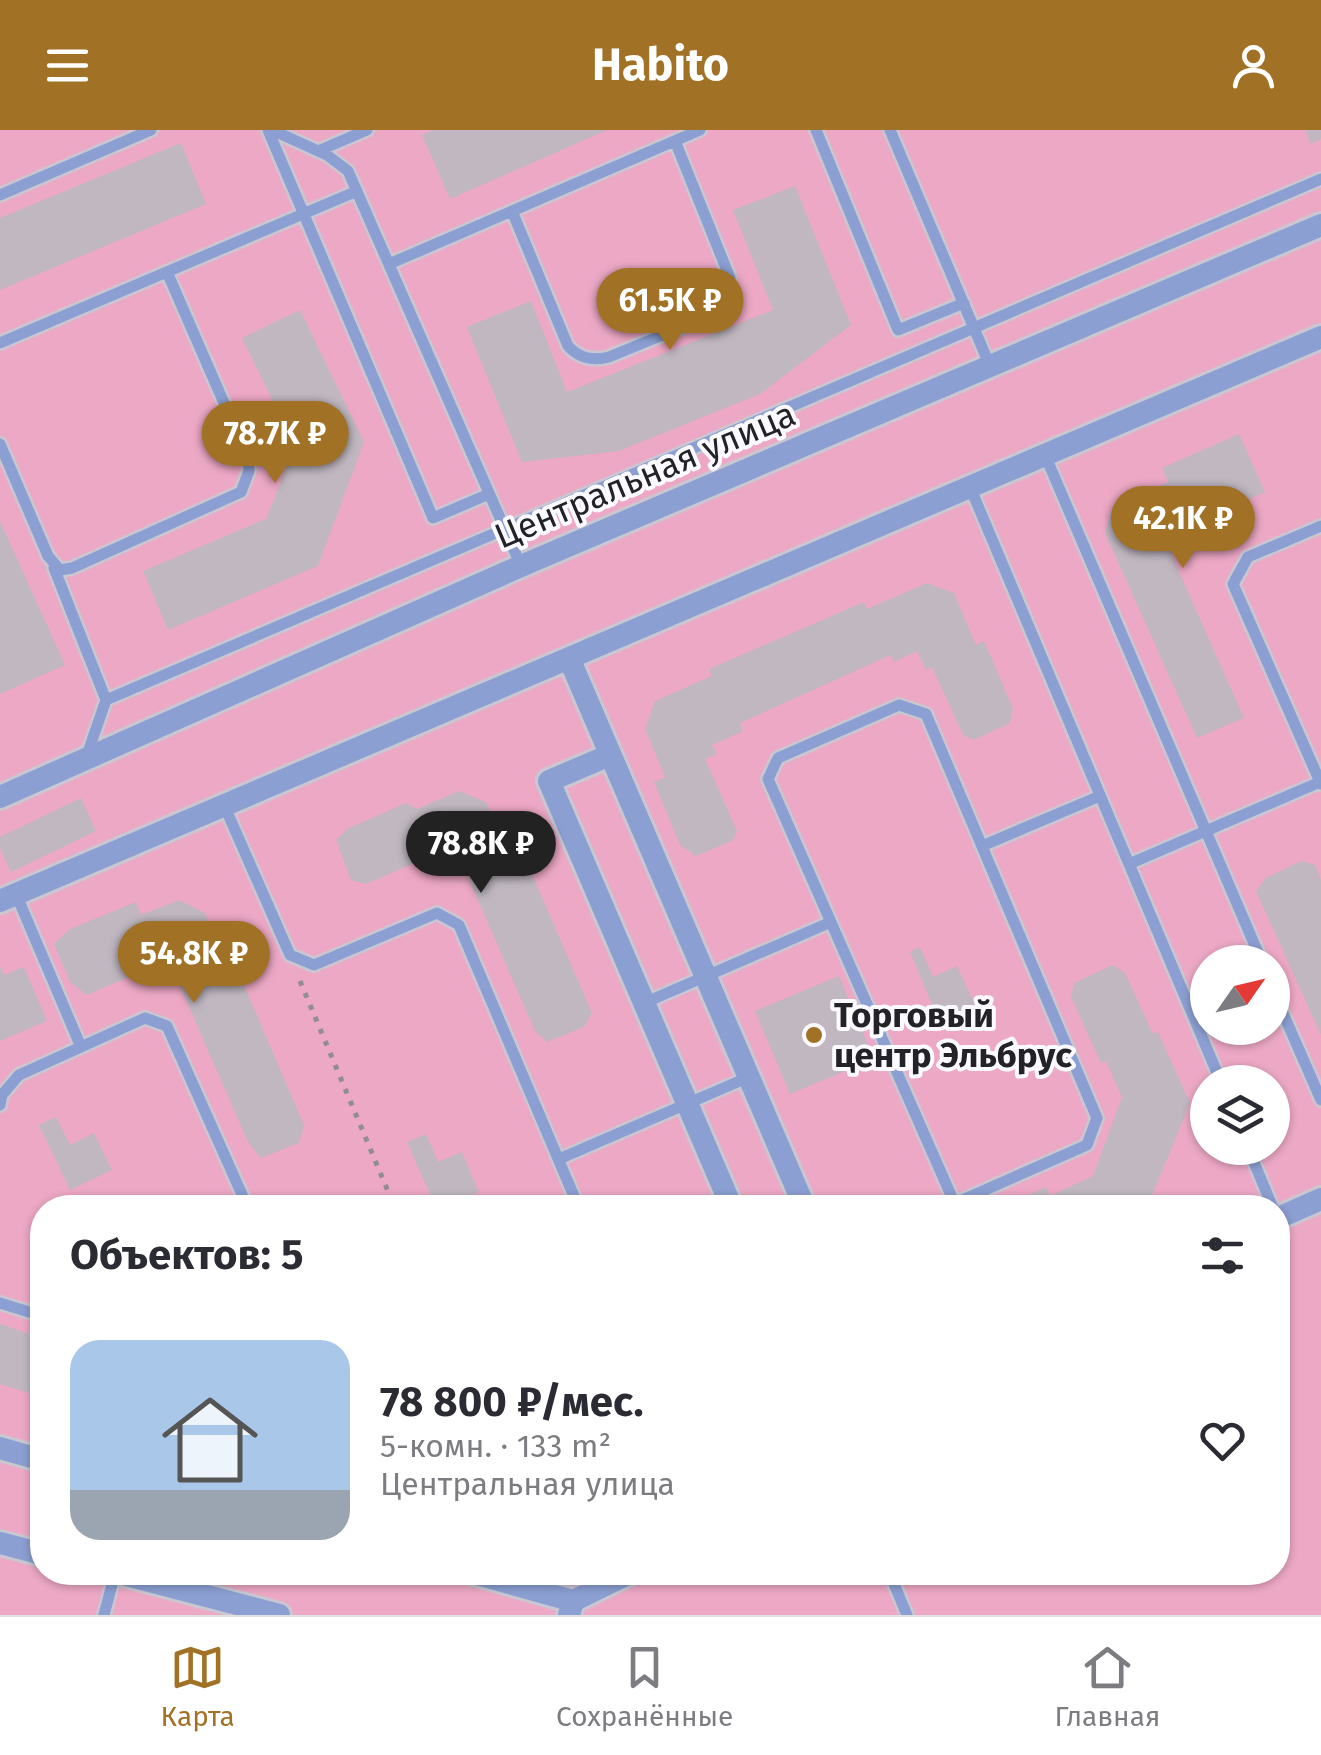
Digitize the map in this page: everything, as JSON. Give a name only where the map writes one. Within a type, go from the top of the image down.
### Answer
[{"type":"street","name":"Центральная улица","points":[[0,797],[521,566],[1321,225]]},
{"type":"street","points":[[8,898],[1321,337]]},
{"type":"street","points":[[568,658],[799,1195]]},
{"type":"street","points":[[610,755],[549,781],[726,1195]]},
{"type":"street","points":[[1290,1213],[1321,1200]]},
{"type":"street","points":[[0,1448],[30,1457]]},
{"type":"street","points":[[0,1543],[30,1551]]},
{"type":"street","points":[[165,1585],[279,1615]]},
{"type":"street","points":[[527,1585],[570,1608],[610,1585]]},
{"type":"lane","points":[[0,195],[151,130]]},
{"type":"lane","points":[[270,130],[318,151],[348,171],[521,566]]},
{"type":"lane","points":[[270,130],[433,518],[489,494]]},
{"type":"lane","points":[[318,151],[367,130]]},
{"type":"lane","points":[[388,264],[700,130]]},
{"type":"lane","points":[[816,130],[898,330],[964,303]]},
{"type":"lane","points":[[890,130],[990,366]]},
{"type":"lane","points":[[512,211],[566,341],[581,356],[592,360],[609,357],[716,313],[723,309],[730,294],[727,268],[675,141]]},
{"type":"lane","points":[[106,700],[1321,179]]},
{"type":"lane","points":[[0,343],[358,190]]},
{"type":"lane","points":[[52,564],[60,570],[72,568],[234,498],[247,482],[248,458],[167,272]]},
{"type":"lane","points":[[0,444],[106,700],[86,758]]},
{"type":"lane","points":[[1045,455],[1255,945]]},
{"type":"lane","points":[[970,487],[1214,1065]]},
{"type":"lane","points":[[1128,864],[1321,783],[1233,584],[1248,557],[1321,526]]},
{"type":"lane","points":[[945,1195],[768,779],[778,758],[899,705],[926,714],[1098,1118],[1087,1145],[972,1195]]},
{"type":"lane","points":[[982,846],[1100,796]]},
{"type":"lane","points":[[224,805],[290,956],[314,965],[437,914],[459,924],[574,1195]]},
{"type":"lane","points":[[8,898],[81,1047]]},
{"type":"lane","points":[[644,1002],[831,922]]},
{"type":"lane","points":[[0,1104],[2,1095],[20,1075],[145,1018],[167,1026],[242,1195]]},
{"type":"lane","points":[[1290,1029],[1321,1100]]},
{"type":"lane","points":[[559,1159],[748,1077]]},
{"type":"lane","points":[[1255,1165],[1268,1195]]},
{"type":"lane","points":[[0,1304],[30,1313]]},
{"type":"lane","points":[[104,1615],[112,1585]]},
{"type":"lane","points":[[894,1585],[907,1615]]},
{"type":"path","points":[[290,956],[390,1195]]},
{"type":"shaded area","points":[[0,130],[1321,130],[1321,1615],[0,1615]]},
{"type":"building","points":[[434,130],[607,130],[450,199],[422,135]]},
{"type":"building","points":[[1305,130],[1321,130],[1321,139],[1311,144]]},
{"type":"building","points":[[181,143],[206,204],[0,290],[0,218]]},
{"type":"building","points":[[795,186],[851,325],[760,394],[619,451],[522,462],[467,327],[531,301],[567,392],[773,310],[733,210]]},
{"type":"building","points":[[300,310],[364,442],[318,566],[168,630],[143,571],[266,519],[295,446],[242,338]]},
{"type":"building","points":[[1239,434],[1265,492],[1164,538],[1244,718],[1197,738],[1105,533],[1112,507],[1168,482],[1162,468]]},
{"type":"building","points":[[0,521],[65,665],[0,694]]},
{"type":"building","points":[[927,583],[954,593],[976,645],[984,641],[1013,709],[1010,723],[974,740],[963,735],[932,667],[926,670],[917,651],[894,662],[891,655],[740,723],[743,731],[712,745],[717,754],[705,759],[737,831],[733,840],[696,856],[680,845],[654,782],[665,777],[645,729],[655,701],[712,676],[709,669],[864,602],[867,609]]},
{"type":"building","points":[[459,791],[486,802],[512,858],[528,865],[592,1013],[584,1027],[547,1042],[535,1031],[459,857],[448,863],[442,851],[366,884],[351,880],[336,840],[347,829],[406,803],[417,809]]},
{"type":"building","points":[[81,798],[96,831],[11,872],[0,848],[0,837]]},
{"type":"building","points":[[1301,861],[1315,865],[1321,880],[1321,1035],[1290,966],[1290,945],[1280,945],[1256,891],[1266,878]]},
{"type":"building","points":[[179,900],[205,913],[230,970],[236,967],[304,1125],[299,1143],[261,1158],[248,1142],[165,952],[150,958],[154,966],[87,995],[70,982],[54,944],[70,929],[136,902],[141,915]]},
{"type":"building","points":[[920,947],[933,977],[957,966],[975,1005],[939,1021],[910,952]]},
{"type":"building","points":[[1113,965],[1125,973],[1153,1034],[1158,1032],[1190,1103],[1152,1195],[1052,1195],[1093,1176],[1122,1097],[1106,1061],[1101,1063],[1071,997],[1074,983]]},
{"type":"building","points":[[0,966],[4,975],[24,967],[47,1021],[0,1041]]},
{"type":"building","name":"Торговый центр Эльбрус","points":[[839,976],[874,1059],[790,1094],[755,1011]]},
{"type":"building","points":[[56,1117],[70,1145],[94,1133],[112,1170],[70,1190],[39,1125]]},
{"type":"building","points":[[426,1134],[438,1162],[462,1152],[479,1192],[430,1195],[407,1142]]},
{"type":"building","points":[[1046,1187],[1050,1195],[1028,1195]]},
{"type":"building","points":[[0,1324],[30,1334],[30,1393],[0,1384]]},
{"type":"place","name":"Торговый центр Эльбрус","points":[[814,1035]]}]
